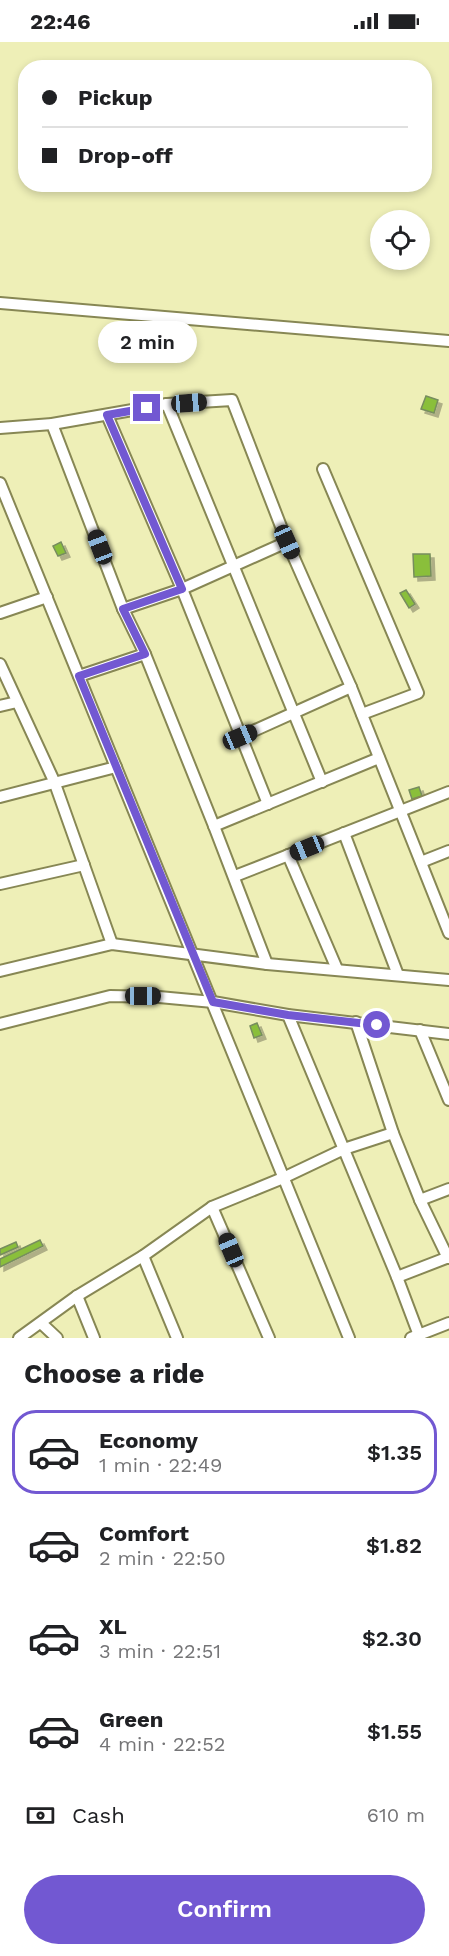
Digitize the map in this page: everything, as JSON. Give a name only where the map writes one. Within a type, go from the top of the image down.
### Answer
[{"type":"street","points":[[0,303],[449,341]]},
{"type":"street","points":[[0,428],[52,424],[167,405],[232,400],[287,542],[351,687],[449,933]]},
{"type":"street","points":[[167,405],[322,782]]},
{"type":"street","points":[[107,415],[182,589],[268,804]]},
{"type":"street","points":[[52,424],[123,609],[145,654],[235,876],[267,964]]},
{"type":"street","points":[[323,469],[418,693],[362,714]]},
{"type":"street","points":[[0,483],[349,1338]]},
{"type":"street","points":[[123,609],[182,589],[287,542]]},
{"type":"street","points":[[0,613],[46,597]]},
{"type":"street","points":[[79,676],[145,654]]},
{"type":"street","points":[[0,664],[54,782],[112,944]]},
{"type":"street","points":[[240,737],[351,687]]},
{"type":"street","points":[[0,706],[17,702]]},
{"type":"street","points":[[214,826],[379,758]]},
{"type":"street","points":[[0,797],[116,767]]},
{"type":"street","points":[[235,876],[449,792]]},
{"type":"street","points":[[344,833],[398,975]]},
{"type":"street","points":[[420,862],[449,851]]},
{"type":"street","points":[[288,855],[337,969]]},
{"type":"street","points":[[0,884],[84,865]]},
{"type":"street","points":[[0,971],[112,944],[267,964],[449,980]]},
{"type":"street","points":[[0,1024],[110,996],[159,996],[213,1002],[288,1015],[449,1034]]},
{"type":"street","points":[[288,1015],[397,1277],[416,1337],[449,1323]]},
{"type":"street","points":[[356,1022],[393,1133],[420,1200],[448,1257],[397,1277]]},
{"type":"street","points":[[420,1030],[449,1100]]},
{"type":"street","points":[[19,1338],[77,1296],[143,1256],[212,1207],[283,1178],[344,1149],[393,1133]]},
{"type":"street","points":[[420,1200],[449,1189]]},
{"type":"street","points":[[212,1207],[269,1338]]},
{"type":"street","points":[[143,1256],[177,1338]]},
{"type":"street","points":[[77,1296],[94,1338]]},
{"type":"street","points":[[41,1323],[57,1338]]},
{"type":"building","points":[[426,396],[438,400],[434,413],[421,409]]},
{"type":"building","points":[[61,542],[66,553],[58,556],[53,546]]},
{"type":"building","points":[[413,554],[430,554],[431,576],[414,577]]},
{"type":"building","points":[[406,590],[415,604],[409,608],[400,593]]},
{"type":"building","points":[[419,787],[422,796],[412,799],[409,790]]},
{"type":"building","points":[[257,1023],[262,1035],[254,1038],[250,1026]]},
{"type":"building","points":[[40,1240],[43,1246],[0,1267],[0,1259]]},
{"type":"building","points":[[16,1242],[18,1247],[0,1255],[0,1249]]},
{"type":"route","points":[[147,408],[107,415],[182,589],[123,609],[145,654],[79,676],[213,1002],[288,1015],[377,1025]]}]
